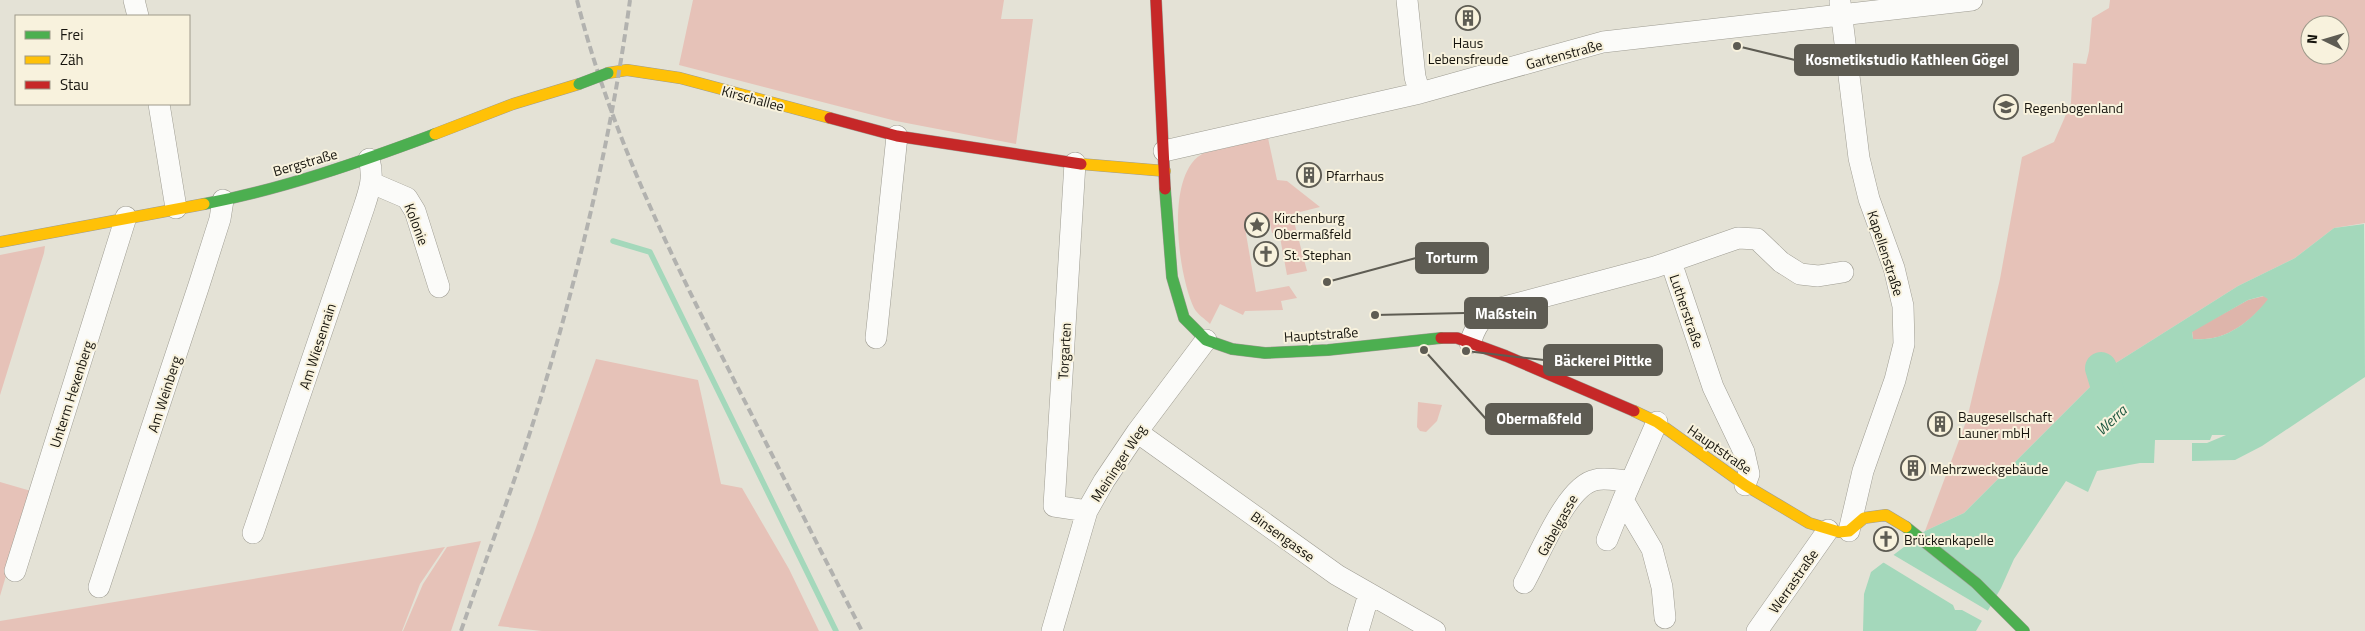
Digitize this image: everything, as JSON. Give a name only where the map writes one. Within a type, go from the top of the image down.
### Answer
[{"type":"main road","name":"Hauptstraße","points":[[1156,0],[1167,227],[1172,277],[1184,318],[1206,340],[1232,349],[1265,353],[1328,350],[1445,337],[1470,343],[1596,393],[1657,422],[1745,485],[1786,510],[1839,530]]},
{"type":"main road","name":"Kirschallee","points":[[608,73],[627,70],[680,78],[898,136],[1075,163],[1164,161]]},
{"type":"main road","name":"Bergstraße","points":[[0,242],[223,200],[309,178],[369,158],[513,104],[608,73]]},
{"type":"main road","points":[[1839,530],[1864,518],[1874,515],[1886,515],[1905,526],[1976,583],[2024,631]]},
{"type":"street","points":[[134,0],[138,15]]},
{"type":"street","points":[[1407,0],[1416,78],[1420,93]]},
{"type":"street","name":"Gartenstraße","points":[[1164,161],[1603,42],[1841,7],[1972,0]]},
{"type":"street","name":"Kapellenstraße","points":[[1839,530],[1864,471],[1895,380],[1904,344],[1903,306],[1894,268],[1869,199],[1859,158],[1841,7]]},
{"type":"street","points":[[160,105],[176,208]]},
{"type":"street","points":[[876,338],[898,136]]},
{"type":"street","name":"Am Wiesenrain","points":[[253,533],[372,183],[369,158]]},
{"type":"street","name":"Torgarten","points":[[1075,163],[1054,506],[1087,511]]},
{"type":"street","name":"Kolonie","points":[[372,183],[407,198],[414,210],[439,287]]},
{"type":"street","name":"Am Weinberg","points":[[99,587],[220,219],[223,200]]},
{"type":"street","name":"Unterm Hexenberg","points":[[15,571],[126,217]]},
{"type":"street","points":[[1671,262],[1738,238],[1757,239],[1781,262],[1800,274],[1818,276],[1843,272]]},
{"type":"street","name":"Lutherstraße","points":[[1470,343],[1475,327],[1484,316],[1497,308],[1671,262],[1713,387],[1744,452],[1749,474],[1745,485]]},
{"type":"street","name":"Meininger Weg","points":[[1052,631],[1087,511],[1104,480],[1137,432],[1206,340]]},
{"type":"street","points":[[1606,540],[1657,422]]},
{"type":"street","name":"Binsengasse","points":[[1137,432],[1337,575],[1435,631]]},
{"type":"street","name":"Gabelgasse","points":[[1524,583],[1550,532],[1578,489],[1595,480],[1626,491]]},
{"type":"street","points":[[1626,491],[1652,550],[1662,587],[1665,618]]},
{"type":"street","name":"Werrastraße","points":[[1757,631],[1839,530]]},
{"type":"street","points":[[1358,631],[1369,594]]},
{"type":"shaded area","points":[[693,0],[1004,0],[1001,19],[1033,19],[1016,144],[896,121],[679,65]]},
{"type":"shaded area","points":[[2110,0],[2365,0],[2365,223],[2334,228],[2295,258],[2238,286],[2111,366],[1964,513],[1925,531],[1967,419],[2000,279],[2022,157],[2054,142],[2071,103],[2073,63],[2086,64],[2092,18],[2109,8]]},
{"type":"shaded area","points":[[1268,138],[1277,180],[1287,181],[1320,207],[1292,214],[1307,271],[1287,275],[1279,232],[1272,233],[1270,223],[1245,228],[1256,292],[1289,286],[1297,298],[1281,301],[1283,310],[1245,311],[1243,315],[1220,304],[1210,324],[1194,308],[1183,273],[1178,225],[1179,202],[1183,181],[1191,164],[1204,153]]},
{"type":"shaded area","points":[[45,246],[44,253],[0,395],[0,255]]},
{"type":"shaded area","points":[[2264,296],[2269,299],[2253,316],[2236,329],[2216,337],[2193,339],[2192,331],[2248,300]]},
{"type":"shaded area","points":[[596,359],[698,380],[721,484],[742,488],[789,569],[819,631],[542,631],[498,626],[535,530]]},
{"type":"shaded area","points":[[1418,402],[1442,405],[1437,421],[1426,432],[1420,431],[1417,427]]},
{"type":"shaded area","points":[[0,482],[31,491],[0,596]]},
{"type":"shaded area","points":[[481,541],[451,631],[403,631],[423,584],[447,547]]},
{"type":"shaded area","points":[[445,547],[420,584],[402,631],[0,631],[0,621]]},
{"type":"water","name":"Werra","points":[[2364,224],[2365,377],[2262,446],[2235,460],[2192,461],[2192,443],[2207,443],[2226,435],[2212,435],[2210,440],[2155,440],[2154,463],[2140,463],[2097,471],[2088,492],[2066,481],[2014,559],[2001,588],[1976,631],[1863,631],[1864,594],[1871,572],[1925,531],[1964,513],[2111,366],[2238,286],[2295,258],[2334,228]],"holes":[[[2263,296],[2268,299],[2253,316],[2226,334],[2205,339],[2193,339],[2192,332],[2248,300]]]},
{"type":"pier","points":[[1892,554],[1990,612],[1984,622],[1962,610],[1955,610],[1953,605],[1881,561]]},
{"type":"waterway","points":[[613,241],[650,252],[836,631]]},
{"type":"waterway","name":"Werra","points":[[2101,368],[2115,414]]},
{"type":"railway","points":[[577,0],[607,100],[646,198],[713,339],[862,631]]},
{"type":"railway","points":[[461,631],[525,448],[571,292],[605,147],[630,0]]},
{"type":"traffic: fast","points":[[579,84],[608,73]]},
{"type":"traffic: fast","points":[[204,204],[292,183],[435,134]]},
{"type":"traffic: fast","points":[[1165,189],[1172,277],[1184,318],[1206,340],[1232,349],[1265,353],[1328,350],[1441,338]]},
{"type":"traffic: fast","points":[[1906,527],[1976,583],[2024,631]]},
{"type":"traffic: slow","points":[[608,73],[627,70],[680,78],[830,118]]},
{"type":"traffic: slow","points":[[435,134],[513,104],[579,84]]},
{"type":"traffic: slow","points":[[1081,164],[1165,171]]},
{"type":"traffic: slow","points":[[0,242],[204,204]]},
{"type":"traffic: slow","points":[[1634,411],[1657,422],[1745,485],[1809,523],[1839,532],[1849,531],[1864,518],[1886,515],[1906,527]]},
{"type":"traffic: jam","points":[[1156,0],[1165,189]]},
{"type":"traffic: jam","points":[[830,118],[897,136],[1081,164]]},
{"type":"traffic: jam","points":[[1441,338],[1457,338],[1506,356],[1634,411]]},
{"type":"place","name":"Haus Lebensfreude","points":[[1468,18]]},
{"type":"place","name":"Kosmetikstudio Kathleen Gögel","points":[[1737,46]]},
{"type":"place","name":"Regenbogenland","points":[[2006,107]]},
{"type":"place","name":"Pfarrhaus","points":[[1309,175]]},
{"type":"place","name":"Kirchenburg Obermaßfeld","points":[[1257,225]]},
{"type":"place","name":"St. Stephan","points":[[1266,254]]},
{"type":"place","name":"Torturm","points":[[1327,282]]},
{"type":"place","name":"Maßstein","points":[[1375,315]]},
{"type":"place","name":"Obermaßfeld","points":[[1424,350]]},
{"type":"place","name":"Bäckerei Pittke","points":[[1466,351]]},
{"type":"place","name":"Baugesellschaft Launer mbH","points":[[1940,424]]},
{"type":"place","name":"Mehrzweckgebäude","points":[[1913,468]]},
{"type":"place","name":"Brückenkapelle","points":[[1886,539]]}]
